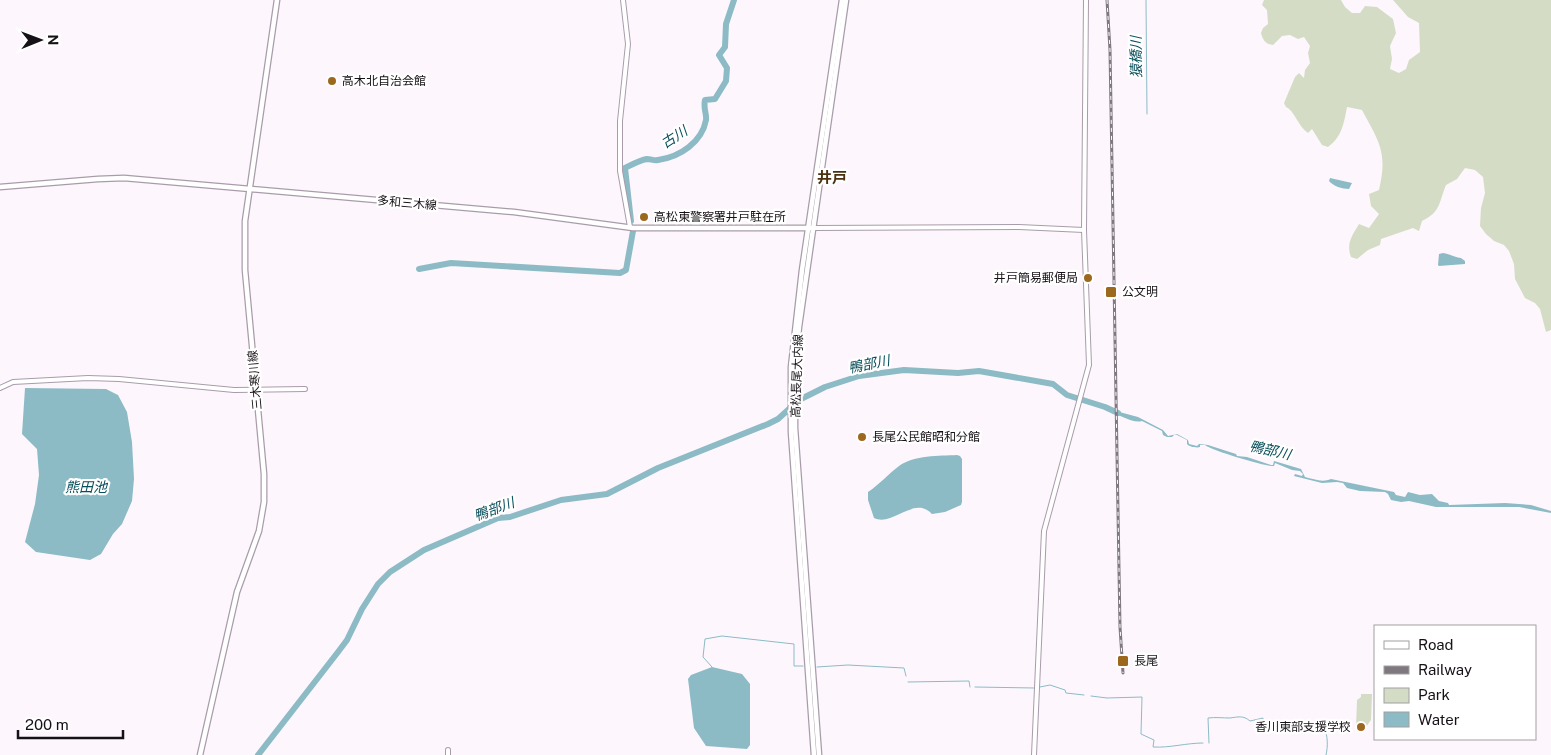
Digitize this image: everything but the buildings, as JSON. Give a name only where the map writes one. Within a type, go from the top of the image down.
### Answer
[{"type":"main road","name":"三木寒川線","points":[[200,755],[237,592],[258,535],[262,517],[264,474],[244,249],[249,189],[277,0]]},
{"type":"main road","name":"高松長尾大内線","points":[[814,755],[792,393],[811,228],[842,0]]},
{"type":"main road","name":"高松長尾大内線","points":[[811,228],[846,0]]},
{"type":"main road","name":"多和三木線","points":[[0,187],[124,178],[514,212],[630,227],[811,228]]},
{"type":"main road","name":"高松長尾大内線","points":[[793,429],[819,755]]},
{"type":"street","points":[[623,0],[628,44],[620,121],[620,171],[630,227]]},
{"type":"street","points":[[1034,755],[1044,531],[1089,365],[1084,230],[1086,0]]},
{"type":"street","points":[[811,228],[1019,227],[1084,230]]},
{"type":"street","points":[[0,388],[13,382],[88,378],[256,390],[305,389]]},
{"type":"street","points":[[448,750],[448,755]]},
{"type":"green space","points":[[1264,0],[1341,0],[1352,13],[1360,13],[1365,6],[1377,7],[1393,19],[1396,33],[1390,46],[1392,59],[1390,69],[1399,73],[1406,69],[1409,60],[1420,52],[1419,23],[1408,17],[1393,0],[1551,0],[1551,330],[1546,332],[1540,309],[1535,303],[1525,298],[1515,279],[1514,264],[1509,251],[1504,245],[1494,241],[1480,226],[1481,208],[1485,193],[1483,177],[1475,170],[1465,168],[1457,179],[1446,185],[1436,210],[1422,221],[1419,231],[1413,228],[1381,239],[1380,245],[1368,250],[1357,259],[1351,257],[1349,244],[1359,224],[1369,228],[1379,214],[1371,206],[1369,194],[1379,190],[1382,177],[1382,156],[1377,139],[1362,110],[1347,107],[1339,134],[1328,147],[1322,145],[1312,129],[1308,133],[1301,126],[1284,103],[1295,77],[1299,73],[1304,78],[1305,70],[1310,63],[1308,53],[1310,46],[1304,37],[1298,39],[1290,35],[1282,36],[1273,45],[1265,41],[1261,33],[1268,24],[1267,10],[1262,5]]},
{"type":"green space","points":[[1361,694],[1372,694],[1371,720],[1366,727],[1356,727],[1357,700],[1361,697]]},
{"type":"water","points":[[1330,178],[1352,183],[1349,189],[1343,188],[1331,183],[1329,181]]},
{"type":"water","points":[[1443,253],[1461,258],[1465,261],[1465,264],[1439,266],[1439,254]]},
{"type":"water","name":"熊田池","points":[[25,388],[106,389],[118,395],[127,412],[132,442],[134,479],[132,501],[122,524],[113,534],[101,554],[90,560],[36,552],[25,542],[35,504],[39,475],[37,449],[22,434]]},
{"type":"water","points":[[1112,410],[1138,417],[1163,430],[1168,436],[1174,435],[1167,437],[1163,435],[1162,431],[1142,421],[1127,419],[1111,412]]},
{"type":"water","points":[[1176,434],[1188,440],[1189,444],[1197,446],[1199,444],[1208,445],[1236,454],[1237,456],[1247,457],[1271,465],[1273,465],[1274,461],[1301,469],[1305,477],[1318,480],[1331,479],[1394,492],[1396,495],[1405,497],[1408,492],[1420,495],[1432,494],[1439,501],[1449,505],[1505,503],[1531,505],[1551,511],[1551,513],[1519,507],[1436,507],[1409,501],[1391,500],[1385,492],[1360,491],[1347,488],[1343,483],[1337,482],[1322,483],[1294,476],[1295,474],[1302,476],[1303,474],[1300,471],[1275,463],[1274,466],[1269,466],[1218,451],[1205,445],[1191,447],[1187,444],[1187,440]]},
{"type":"water","points":[[957,455],[962,459],[961,505],[945,512],[932,514],[925,509],[918,508],[881,520],[874,518],[868,500],[868,492],[899,466],[919,458]]},
{"type":"water","points":[[712,667],[742,674],[750,684],[750,745],[747,749],[706,746],[694,728],[688,679],[691,675]]},
{"type":"waterway","name":"古川","points":[[631,221],[625,168],[647,159],[657,160],[674,156],[689,147],[700,135],[706,120],[705,100],[715,99],[726,81],[727,68],[719,55],[725,47],[726,24],[734,0]]},
{"type":"waterway","name":"猿橋川","points":[[1146,0],[1147,114]]},
{"type":"waterway","name":"古川","points":[[419,269],[451,263],[620,273],[626,270],[633,231]]},
{"type":"waterway","name":"鴨部川","points":[[258,755],[347,640],[362,609],[378,584],[390,572],[424,550],[498,518],[510,517],[561,500],[607,494],[658,468],[768,424],[778,419],[799,400],[825,387],[859,376],[904,370],[958,373],[979,371],[1053,384],[1067,395],[1118,413]]},
{"type":"waterway","points":[[712,667],[703,657],[705,639],[722,636],[794,644],[794,666],[803,666]]},
{"type":"waterway","points":[[817,667],[848,665],[904,668],[906,676]]},
{"type":"waterway","points":[[908,682],[969,681],[970,687]]},
{"type":"waterway","points":[[1040,687],[1050,685],[1065,690],[1066,693],[1084,695]]},
{"type":"waterway","points":[[975,687],[1034,688]]},
{"type":"waterway","points":[[1091,696],[1107,698],[1142,697],[1141,734],[1154,740],[1153,747],[1203,743]]},
{"type":"waterway","points":[[1209,743],[1208,718],[1240,717],[1250,721],[1263,718],[1264,731]]},
{"type":"waterway","points":[[1269,731],[1324,728],[1327,741],[1326,755]]},
{"type":"railway","points":[[1107,0],[1110,50],[1120,627],[1123,673]]},
{"type":"place","name":"高木北自治会館","points":[[332,81]]},
{"type":"place","name":"高松東警察署井戸駐在所","points":[[644,217]]},
{"type":"place","name":"井戸簡易郵便局","points":[[1088,278]]},
{"type":"place","name":"公文明","points":[[1111,292]]},
{"type":"place","name":"長尾公民館昭和分館","points":[[862,437]]},
{"type":"place","name":"長尾","points":[[1123,661]]},
{"type":"place","name":"香川東部支援学校","points":[[1361,727]]},
{"type":"district","name":"井戸","points":[[832,177]]}]
